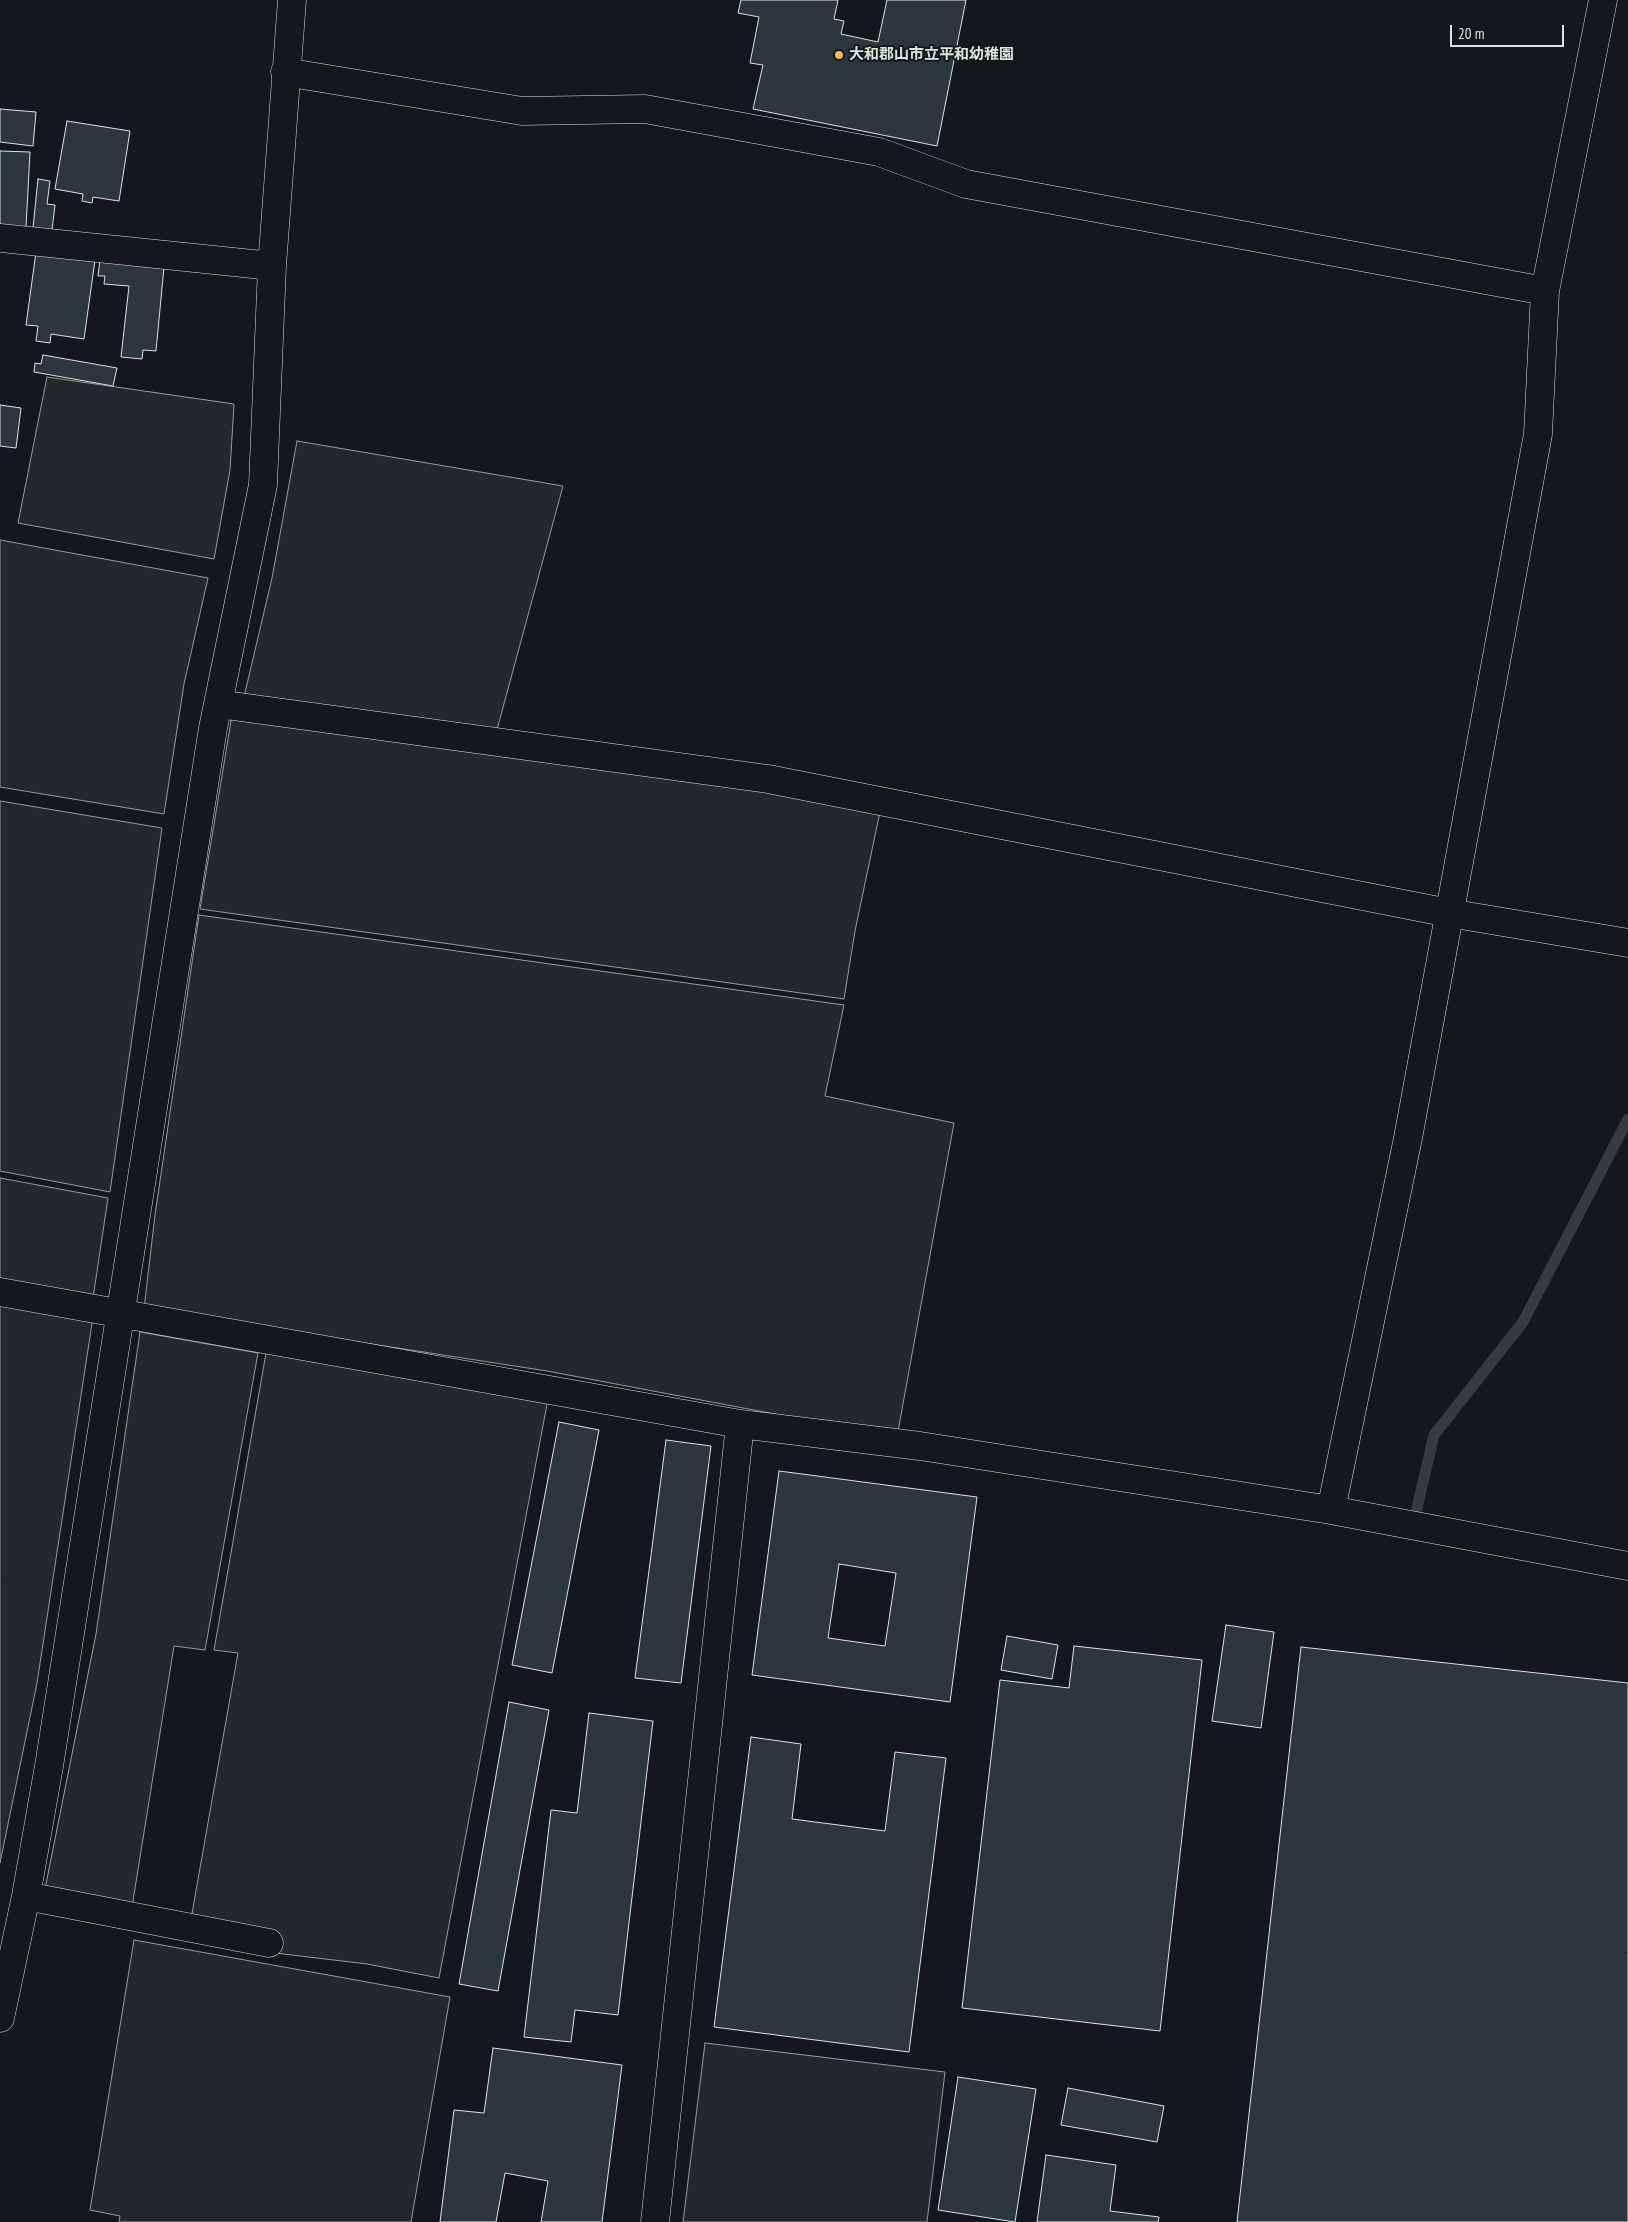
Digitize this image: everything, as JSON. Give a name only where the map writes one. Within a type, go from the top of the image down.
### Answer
[{"type":"street","points":[[0,2018],[26,1896],[49,1766],[218,704],[263,484],[272,266],[285,72],[292,0]]},
{"type":"street","points":[[1331,1510],[1408,1138],[1538,434],[1545,292],[1603,0]]},
{"type":"street","points":[[285,72],[522,110],[645,110],[878,152],[966,184],[1545,292]]},
{"type":"street","points":[[0,238],[272,266]]},
{"type":"street","points":[[218,704],[768,779],[1449,913],[1628,944]]},
{"type":"street","points":[[0,1292],[740,1424],[920,1446],[1331,1510],[1628,1566]]},
{"type":"street","points":[[655,2222],[740,1424]]},
{"type":"street","points":[[26,1896],[269,1943]]},
{"type":"shaded area","points":[[47,377],[234,404],[230,470],[214,559],[18,523]]},
{"type":"shaded area","points":[[297,441],[563,486],[495,737],[244,697],[272,578]]},
{"type":"shaded area","points":[[0,540],[208,578],[184,684],[164,814],[0,787]]},
{"type":"shaded area","points":[[232,715],[881,807],[855,931],[844,999],[200,909]]},
{"type":"shaded area","points":[[0,801],[162,828],[110,1192],[0,1171]]},
{"type":"shaded area","points":[[199,915],[844,1005],[825,1096],[954,1123],[897,1437],[547,1371],[144,1309],[155,1215]]},
{"type":"shaded area","points":[[0,1178],[108,1198],[93,1298],[0,1282]]},
{"type":"shaded area","points":[[0,1301],[93,1317],[37,1683],[0,1863]]},
{"type":"shaded area","points":[[140,1332],[258,1353],[205,1650],[174,1646],[132,1907],[45,1889],[96,1634]]},
{"type":"shaded area","points":[[266,1353],[548,1399],[439,1978],[367,1964],[275,1953],[191,1919],[238,1653],[214,1650]]},
{"type":"shaded area","points":[[134,1940],[450,1997],[411,2222],[119,2222],[120,2216],[90,2210]]},
{"type":"shaded area","points":[[705,2043],[945,2072],[927,2222],[683,2222]]},
{"type":"building","name":"大和郡山市立平和幼稚園","points":[[741,0],[838,0],[834,19],[844,21],[841,34],[878,42],[887,0],[966,0],[937,146],[753,109],[763,65],[750,63],[759,17],[738,13]]},
{"type":"building","points":[[0,109],[36,112],[33,146],[0,142]]},
{"type":"building","points":[[67,121],[130,131],[119,201],[93,197],[92,203],[82,201],[83,194],[55,189]]},
{"type":"building","points":[[0,151],[30,152],[26,228],[0,227]]},
{"type":"building","points":[[38,179],[50,181],[47,204],[55,205],[52,230],[33,228]]},
{"type":"building","points":[[36,252],[95,260],[84,339],[51,334],[50,343],[36,341],[38,326],[26,325]]},
{"type":"building","points":[[100,260],[164,267],[156,351],[143,350],[142,359],[121,357],[129,286],[104,284],[105,276],[98,276]]},
{"type":"building","points":[[43,355],[117,368],[113,386],[34,372],[35,363],[41,364]]},
{"type":"building","points":[[0,405],[21,408],[16,448],[0,446]]},
{"type":"building","points":[[559,1422],[599,1430],[552,1673],[512,1665]]},
{"type":"building","points":[[666,1440],[711,1446],[681,1683],[635,1678]]},
{"type":"building","points":[[779,1471],[977,1497],[950,1702],[752,1675]],"holes":[[[839,1564],[896,1573],[885,1646],[828,1638]]]},
{"type":"building","points":[[1226,1625],[1274,1632],[1261,1728],[1212,1721]]},
{"type":"building","points":[[1007,1636],[1058,1645],[1052,1679],[1001,1670]]},
{"type":"building","points":[[1074,1646],[1202,1660],[1160,2031],[962,2008],[1000,1680],[1069,1688]]},
{"type":"building","points":[[1301,1647],[1628,1683],[1628,2222],[1237,2222]]},
{"type":"building","points":[[509,1702],[549,1710],[498,1991],[459,1984]]},
{"type":"building","points":[[589,1713],[653,1721],[618,2015],[575,2010],[571,2042],[524,2037],[551,1810],[577,1813]]},
{"type":"building","points":[[751,1737],[801,1744],[792,1819],[885,1831],[895,1752],[946,1758],[909,2052],[714,2027]]},
{"type":"building","points":[[493,2048],[622,2065],[602,2222],[541,2222],[548,2181],[505,2173],[496,2222],[440,2222],[454,2110],[484,2113]]},
{"type":"building","points":[[958,2077],[1036,2089],[1015,2222],[938,2210]]},
{"type":"building","points":[[1068,2088],[1164,2106],[1157,2142],[1061,2125]]},
{"type":"building","points":[[1046,2155],[1116,2165],[1110,2211],[1159,2217],[1158,2222],[1037,2222]]},
{"type":"waterway","points":[[1417,1508],[1434,1435],[1523,1322],[1628,1119]]},
{"type":"place","name":"大和郡山市立平和幼稚園","points":[[839,55]]}]
